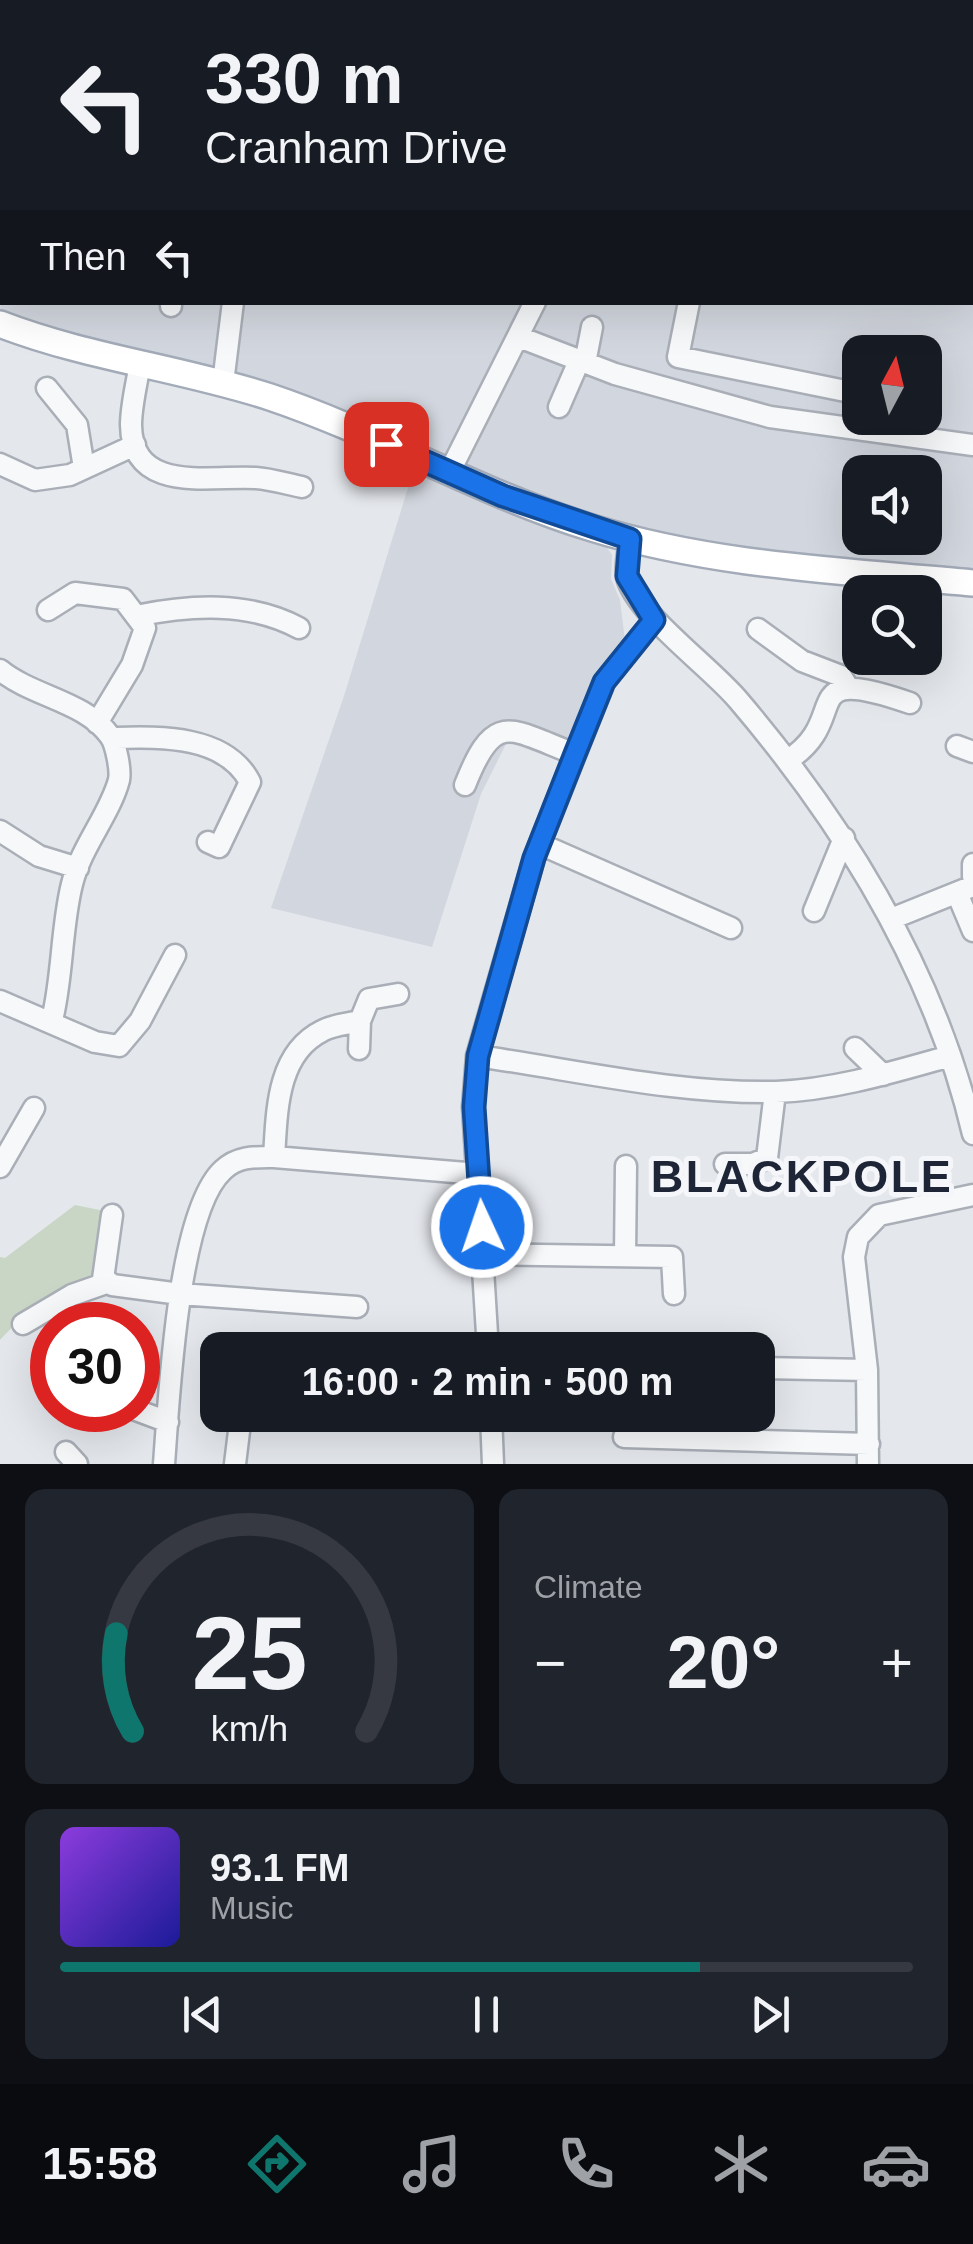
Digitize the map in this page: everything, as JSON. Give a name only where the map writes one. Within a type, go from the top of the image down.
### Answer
[{"type":"main road","points":[[0,324],[78,350],[223,383],[341,424],[449,474],[630,539],[749,560],[973,583]]},
{"type":"street","points":[[223,383],[233,305]]},
{"type":"street","points":[[449,474],[534,305]]},
{"type":"street","points":[[687,305],[678,357],[842,390]]},
{"type":"street","points":[[559,406],[582,362],[592,328]]},
{"type":"street","points":[[518,337],[582,362],[770,417],[842,422]]},
{"type":"street","points":[[140,363],[131,426],[134,445],[147,466],[165,477],[260,478],[302,487]]},
{"type":"street","points":[[47,388],[77,425],[84,468]]},
{"type":"street","points":[[929,435],[973,445]]},
{"type":"street","points":[[0,464],[35,480],[84,468],[134,445]]},
{"type":"street","points":[[630,539],[627,576],[654,620],[728,687],[788,760],[844,838],[891,920],[970,1108],[973,1134]]},
{"type":"street","points":[[48,610],[75,593],[123,598],[145,628],[105,731]]},
{"type":"street","points":[[136,616],[176,608],[269,612],[299,628]]},
{"type":"street","points":[[487,1332],[474,1107],[478,1056],[540,844],[604,682],[654,620]]},
{"type":"street","points":[[758,628],[808,664],[841,676],[848,687]]},
{"type":"street","points":[[0,670],[20,687],[88,714],[105,731],[120,777],[78,868],[52,1020]]},
{"type":"street","points":[[788,760],[814,738],[828,700],[848,687],[906,695]]},
{"type":"street","points":[[105,731],[192,740],[242,766],[250,782],[244,796],[220,847],[208,842]]},
{"type":"street","points":[[465,784],[482,742],[499,731],[518,732],[575,754]]},
{"type":"street","points":[[0,831],[39,856],[78,868]]},
{"type":"street","points":[[814,910],[844,838]]},
{"type":"street","points":[[540,844],[731,928]]},
{"type":"street","points":[[973,864],[973,877]]},
{"type":"street","points":[[891,920],[965,889],[973,931]]},
{"type":"street","points":[[0,1001],[52,1020],[95,1042],[119,1046],[140,1021],[175,955]]},
{"type":"street","points":[[359,1049],[360,1021],[369,999],[398,994]]},
{"type":"street","points":[[274,1156],[278,1100],[284,1074],[297,1053],[321,1031],[360,1021]]},
{"type":"street","points":[[855,1048],[883,1075]]},
{"type":"street","points":[[478,1056],[706,1090],[775,1092],[883,1075],[950,1056]]},
{"type":"street","points":[[725,1164],[753,1164],[767,1158],[775,1092]]},
{"type":"street","points":[[0,1166],[6,1142],[34,1108]]},
{"type":"street","points":[[164,1464],[183,1265],[221,1171],[244,1157],[274,1156],[478,1174]]},
{"type":"street","points":[[625,1256],[626,1166]]},
{"type":"street","points":[[624,1437],[869,1454],[867,1370],[854,1257],[863,1228],[892,1211],[973,1195]]},
{"type":"street","points":[[108,1282],[104,1280],[112,1215]]},
{"type":"street","points":[[483,1254],[672,1257],[674,1294]]},
{"type":"street","points":[[23,1324],[72,1295],[108,1282],[180,1294],[357,1306]]},
{"type":"street","points":[[775,1368],[867,1370]]},
{"type":"street","points":[[160,1419],[168,1422]]},
{"type":"street","points":[[235,1464],[239,1432]]},
{"type":"street","points":[[492,1432],[493,1464]]},
{"type":"shaded area","points":[[0,305],[973,305],[973,575],[838,564],[635,530],[0,316]]},
{"type":"shaded area","points":[[415,465],[604,543],[612,555],[611,579],[620,600],[625,641],[563,762],[507,742],[481,794],[432,947],[271,908],[344,696]]},
{"type":"green space","points":[[75,1205],[110,1212],[105,1286],[72,1289],[42,1302],[30,1302],[30,1311],[0,1340],[0,1257],[5,1258]]},
{"type":"district","name":"BLACKPOLE","points":[[802,1176]]},
{"type":"route","points":[[386,444],[503,496],[630,539],[627,576],[654,620],[604,682],[534,858],[478,1056],[474,1107],[482,1227]]}]
